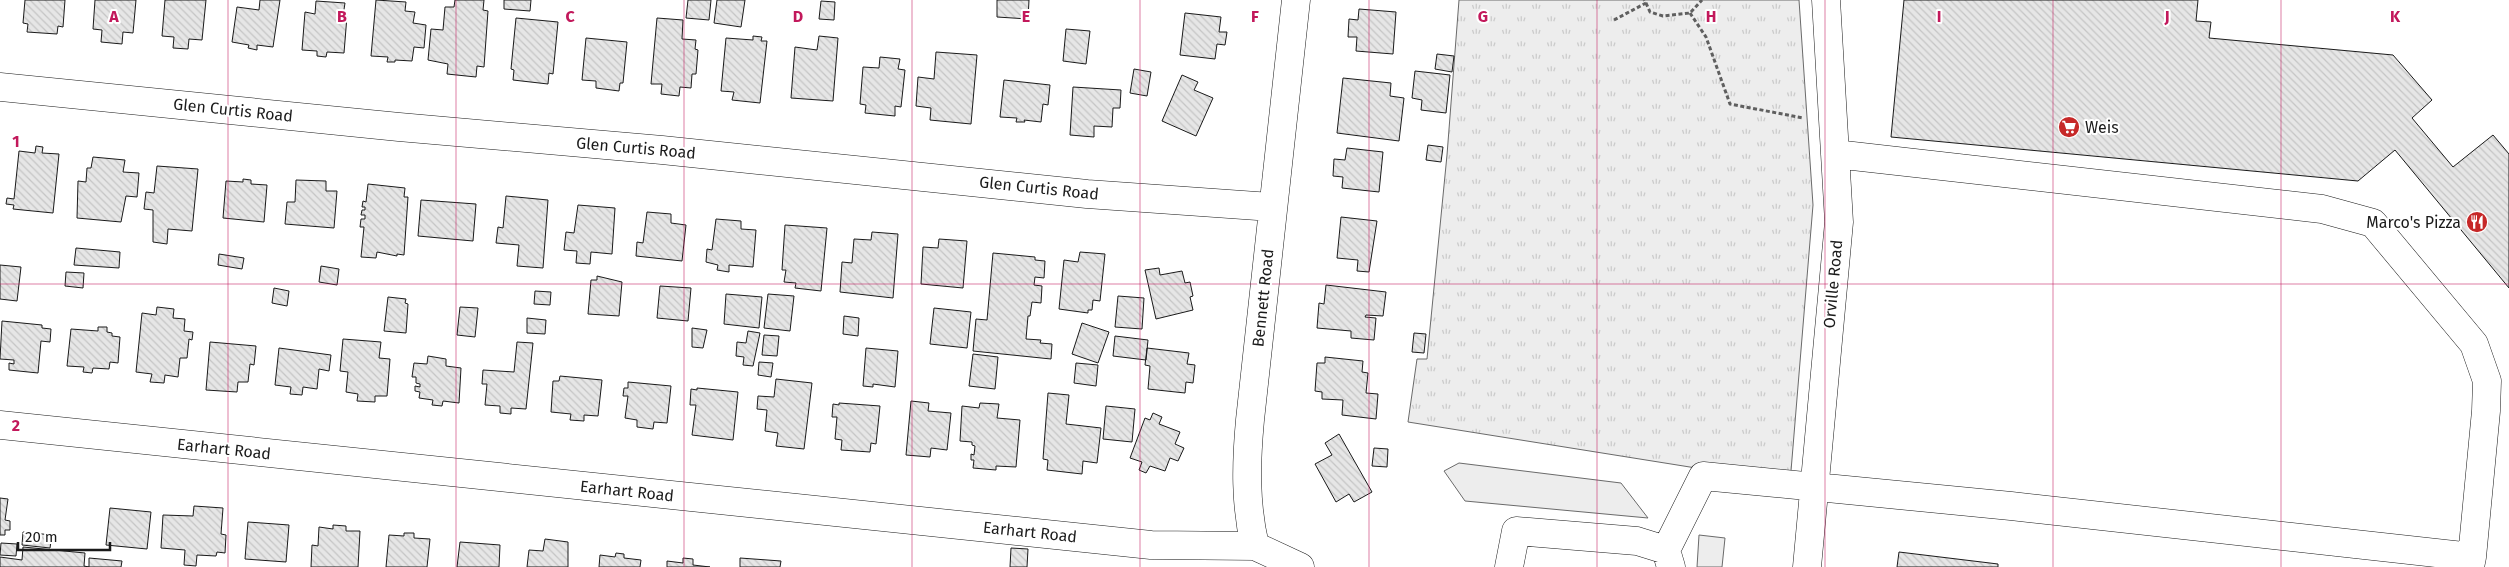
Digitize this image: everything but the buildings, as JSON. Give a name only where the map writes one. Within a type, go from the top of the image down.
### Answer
[{"type":"street","name":"Bennett Road","points":[[1255,546],[1248,514],[1247,451],[1272,207],[1296,0]]},
{"type":"street","name":"Orville Road","points":[[1806,567],[1839,222],[1826,0]]},
{"type":"street","name":"Glen Curtis Road","points":[[0,87],[399,127],[662,150],[1086,194],[1272,207]]},
{"type":"street","points":[[1509,567],[1516,531],[1637,541],[1669,559],[1703,476],[2011,506],[2471,562],[2486,411],[2487,381],[2474,344],[2373,223],[2322,209],[1835,154]]},
{"type":"street","name":"Earhart Road","points":[[0,425],[1151,545],[1255,546]]},
{"type":"street","points":[[1255,546],[1300,567]]},
{"type":"path","points":[[1614,20],[1645,1],[1650,12],[1663,16],[1690,13],[1702,0]]},
{"type":"path","points":[[1690,13],[1706,37],[1730,104],[1794,117],[1833,121]]},
{"type":"green space","points":[[1459,0],[1799,0],[1813,205],[1790,483],[1408,422],[1417,359],[1427,359],[1447,155]]},
{"type":"shaded area","points":[[1459,463],[1621,483],[1648,518],[1465,501],[1444,471]]},
{"type":"shaded area","points":[[1699,535],[1725,538],[1722,567],[1697,567]]},
{"type":"place","name":"Weis","points":[[2069,127]]},
{"type":"place","name":"Marco's Pizza","points":[[2477,222]]}]
